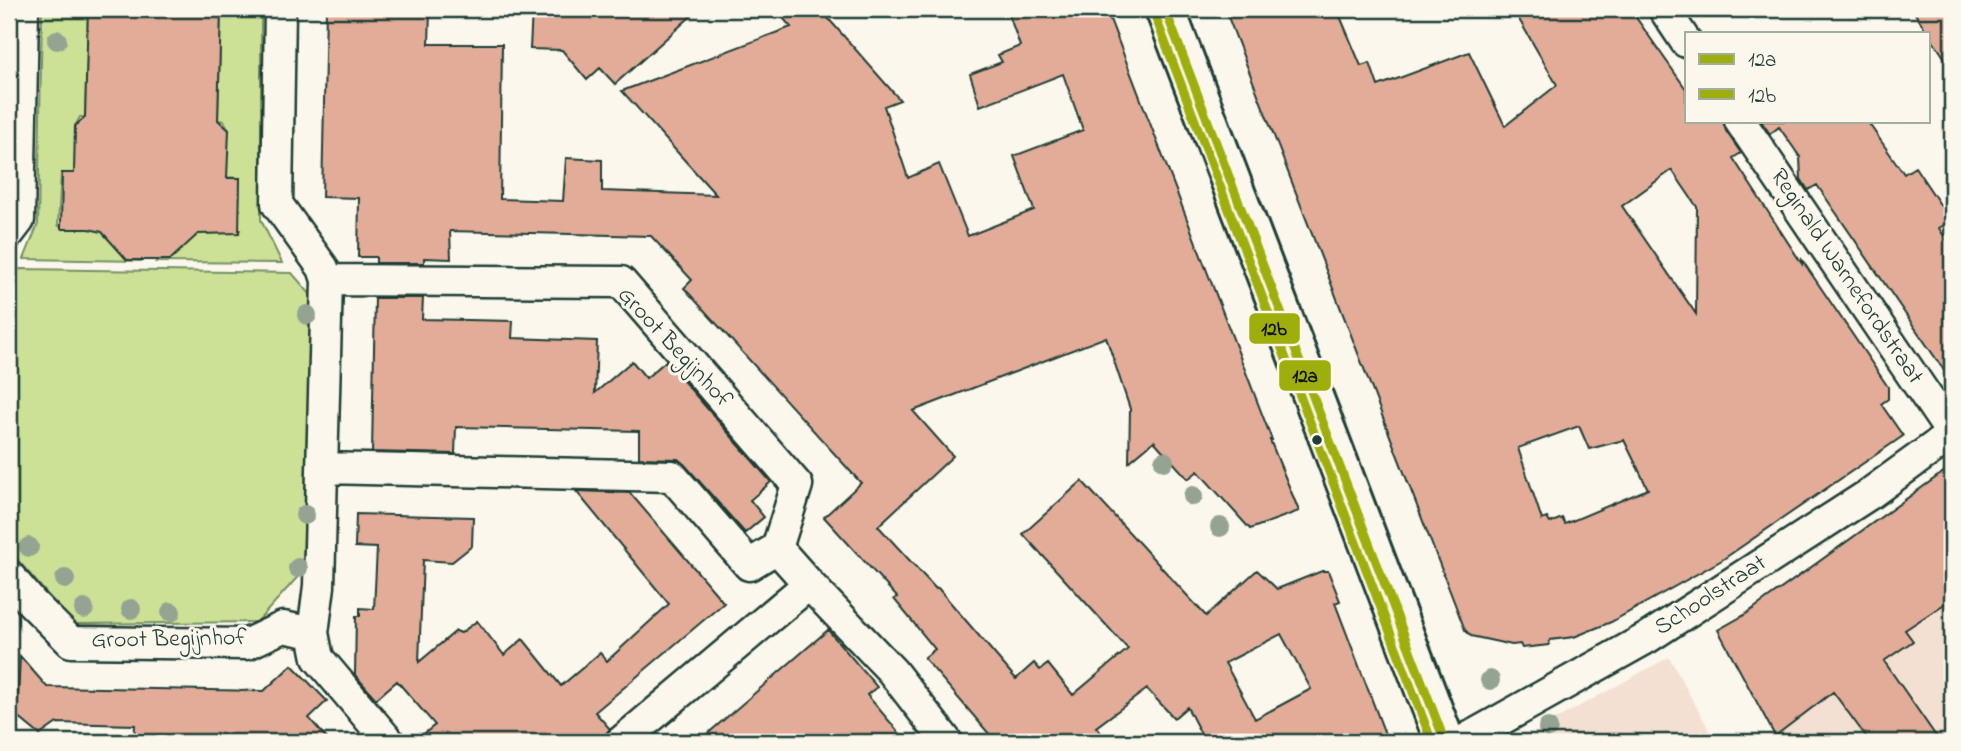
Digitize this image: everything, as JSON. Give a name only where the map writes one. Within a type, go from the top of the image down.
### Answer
[{"type":"main road","points":[[1165,9],[1445,742]]},
{"type":"street","points":[[9,233],[19,220],[23,9]]},
{"type":"street","points":[[280,9],[277,204],[323,268],[327,280],[319,586],[313,633],[318,658],[389,742]]},
{"type":"street","points":[[1664,9],[1685,40]]},
{"type":"street","name":"Reginald Warnefordstraat","points":[[1741,122],[1952,434]]},
{"type":"street","name":"Groot Begijnhof","points":[[327,280],[621,282],[797,485],[777,548]]},
{"type":"street","name":"Schoolstraat","points":[[1461,742],[1656,631],[1868,495],[1952,434]]},
{"type":"street","points":[[323,468],[672,477],[749,565],[777,548],[892,671],[947,742]]},
{"type":"street","name":"Groot Begijnhof","points":[[9,576],[71,642],[247,644],[284,627],[313,633]]},
{"type":"street","points":[[621,742],[808,584]]},
{"type":"shaded area","points":[[1936,478],[1952,499],[1952,742],[1771,742],[1776,739],[1775,736],[1718,630],[1763,602]]},
{"type":"shaded area","points":[[1669,657],[1716,742],[1533,742],[1538,729]]},
{"type":"green space","points":[[42,9],[88,9],[85,117],[80,117],[75,126],[84,174],[61,173],[58,225],[63,229],[113,229],[140,261],[24,259],[38,224]]},
{"type":"green space","points":[[221,9],[261,9],[261,220],[282,263],[156,262],[178,232],[236,234],[240,230],[240,178],[221,177],[229,130],[224,121],[218,120]]},
{"type":"green space","points":[[20,269],[292,273],[311,295],[303,571],[257,622],[73,624],[9,550],[9,272]]},
{"type":"building","points":[[88,9],[221,9],[218,120],[229,130],[227,178],[240,178],[239,233],[198,234],[170,260],[127,260],[102,232],[61,228],[62,173],[74,173],[75,126],[85,117]]},
{"type":"building","points":[[326,9],[430,11],[429,44],[502,44],[500,199],[563,201],[566,158],[602,160],[602,191],[716,195],[622,91],[791,27],[775,9],[820,9],[900,100],[884,106],[908,178],[939,164],[968,236],[1034,210],[1014,156],[1083,130],[1063,74],[980,106],[970,74],[1002,62],[998,55],[1020,46],[1007,9],[1106,9],[1299,511],[1250,529],[1198,471],[1188,479],[1154,441],[1129,462],[1130,409],[1106,337],[913,411],[953,456],[878,526],[936,589],[938,588],[1016,679],[1034,663],[1040,670],[1048,664],[1073,695],[1128,649],[1023,534],[1082,481],[1206,616],[1257,570],[1277,589],[1328,571],[1340,601],[1335,603],[1388,742],[1205,742],[1187,707],[1174,718],[1147,689],[1096,727],[1109,742],[996,742],[924,658],[935,649],[894,599],[897,597],[824,517],[861,483],[684,288],[692,280],[651,236],[450,231],[451,259],[424,258],[424,263],[376,263],[376,257],[358,257],[359,198],[322,197]],"holes":[[[1281,634],[1311,689],[1255,719],[1225,663]]]},
{"type":"building","points":[[532,9],[699,9],[615,84],[600,68],[587,80],[562,50],[530,49]]},
{"type":"building","points":[[1225,9],[1337,9],[1361,66],[1370,63],[1378,86],[1469,52],[1505,126],[1557,85],[1513,9],[1630,9],[1685,88],[1685,122],[1723,122],[1726,131],[1741,153],[1733,158],[1802,264],[1802,260],[1888,387],[1888,399],[1881,404],[1903,436],[1722,560],[1611,622],[1574,637],[1550,640],[1549,645],[1522,648],[1520,644],[1512,645],[1471,636],[1465,630]],"holes":[[[1672,170],[1697,207],[1696,314],[1622,206]],[[1579,426],[1589,449],[1624,440],[1648,489],[1565,524],[1562,518],[1550,523],[1547,518],[1542,520],[1518,448]]]},
{"type":"building","points":[[1912,9],[1952,9],[1952,69],[1930,32],[1927,32]]},
{"type":"building","points":[[1762,122],[1868,122],[1904,174],[1915,167],[1951,221],[1939,228],[1952,249],[1952,382],[1817,185],[1808,190],[1801,179],[1800,157],[1779,127],[1770,134]]},
{"type":"building","points":[[375,298],[423,298],[422,319],[513,321],[512,338],[597,341],[595,393],[632,361],[646,378],[666,361],[771,482],[750,500],[764,517],[745,533],[678,459],[639,458],[639,431],[456,427],[455,454],[372,452]]},
{"type":"building","points":[[1952,466],[1952,599],[1905,630],[1913,641],[1884,661],[1940,742],[1870,742],[1833,692],[1775,736],[1718,630],[1746,614]]},
{"type":"building","points":[[576,491],[630,493],[724,603],[595,712],[610,729],[604,742],[413,742],[435,725],[397,681],[376,699],[355,675],[356,616],[360,616],[360,608],[374,609],[377,548],[355,547],[356,514],[473,517],[472,546],[452,562],[423,560],[419,662],[456,631],[461,633],[477,621],[504,655],[523,639],[561,686],[600,653],[607,661],[669,604]]},
{"type":"building","points":[[828,630],[877,687],[867,695],[907,742],[698,742]]},
{"type":"building","points":[[20,656],[47,687],[264,691],[292,665],[327,701],[309,718],[330,742],[134,742],[135,725],[57,723],[40,735],[17,716]]},
{"type":"transit line","name":"12a","points":[[1165,9],[1445,742]]},
{"type":"transit line","name":"12b","points":[[1154,13],[1432,742]]}]
